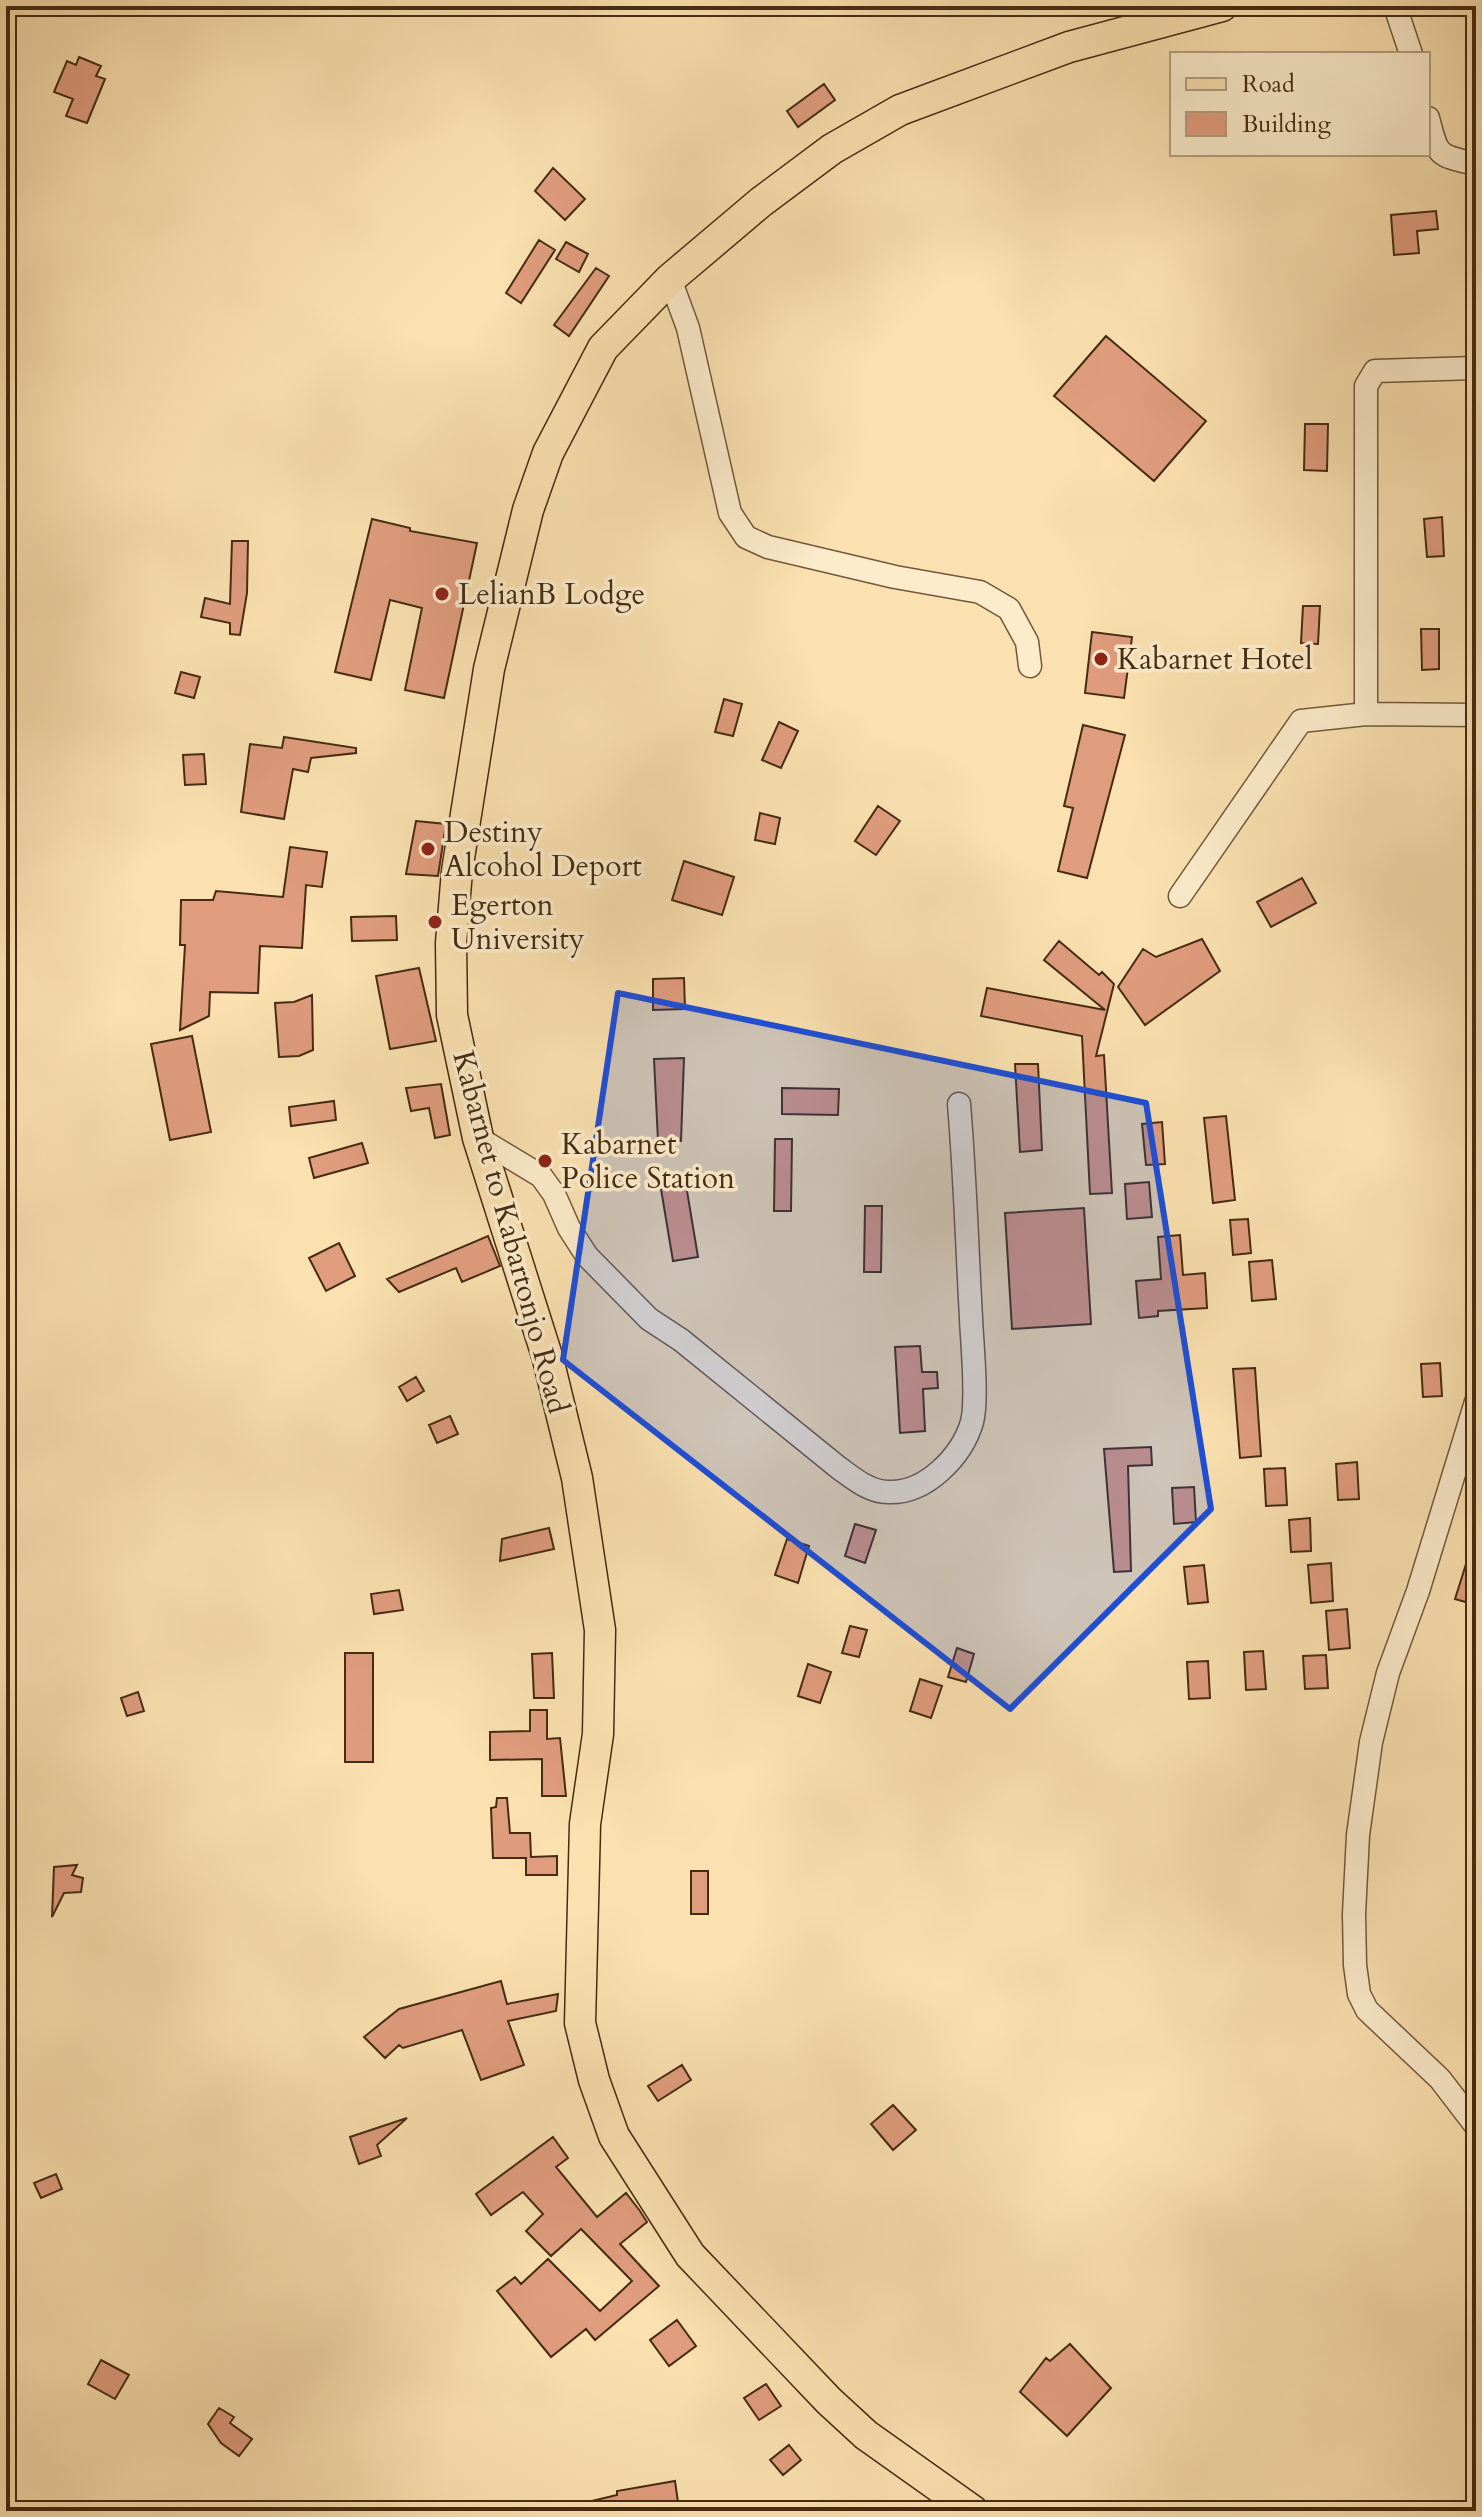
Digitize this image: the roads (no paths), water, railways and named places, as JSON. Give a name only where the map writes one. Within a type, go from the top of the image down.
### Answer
[{"type":"main road","name":"Kabarnet to Kabartonjo Road","points":[[973,2511],[866,2435],[690,2255],[614,2136],[594,2080],[580,2023],[585,1824],[598,1734],[600,1630],[577,1478],[548,1359],[478,1138],[452,1015],[451,943],[457,871],[489,669],[528,510],[548,453],[603,348],[670,279],[761,202],[832,149],[900,110],[1069,47],[1222,6]]},
{"type":"street","points":[[1395,6],[1410,52]]},
{"type":"street","points":[[1430,125],[1437,150],[1446,159],[1476,164]]},
{"type":"street","points":[[670,279],[688,328],[730,513],[746,537],[768,547],[820,561],[980,592],[1009,609],[1027,642],[1030,666]]},
{"type":"street","points":[[1366,714],[1366,386],[1375,371],[1476,368]]},
{"type":"street","points":[[1180,896],[1301,721],[1366,714],[1476,715]]},
{"type":"street","points":[[478,1138],[541,1176],[587,1256],[649,1319],[681,1340],[839,1468],[863,1485],[887,1492],[907,1489],[940,1472],[960,1450],[973,1420],[973,1350],[959,1104]]},
{"type":"street","points":[[1476,1402],[1418,1591],[1388,1673],[1371,1742],[1358,1835],[1354,1914],[1355,1965],[1359,1994],[1367,2010],[1440,2079],[1476,2126]]},
{"type":"place","name":"LelianB Lodge","points":[[442,594]]},
{"type":"place","name":"Kabarnet Hotel","points":[[1101,659]]},
{"type":"place","name":"Destiny Alcohol Deport","points":[[428,849]]},
{"type":"place","name":"Egerton University","points":[[435,922]]},
{"type":"place","name":"Kabarnet Police Station","points":[[545,1161]]}]
